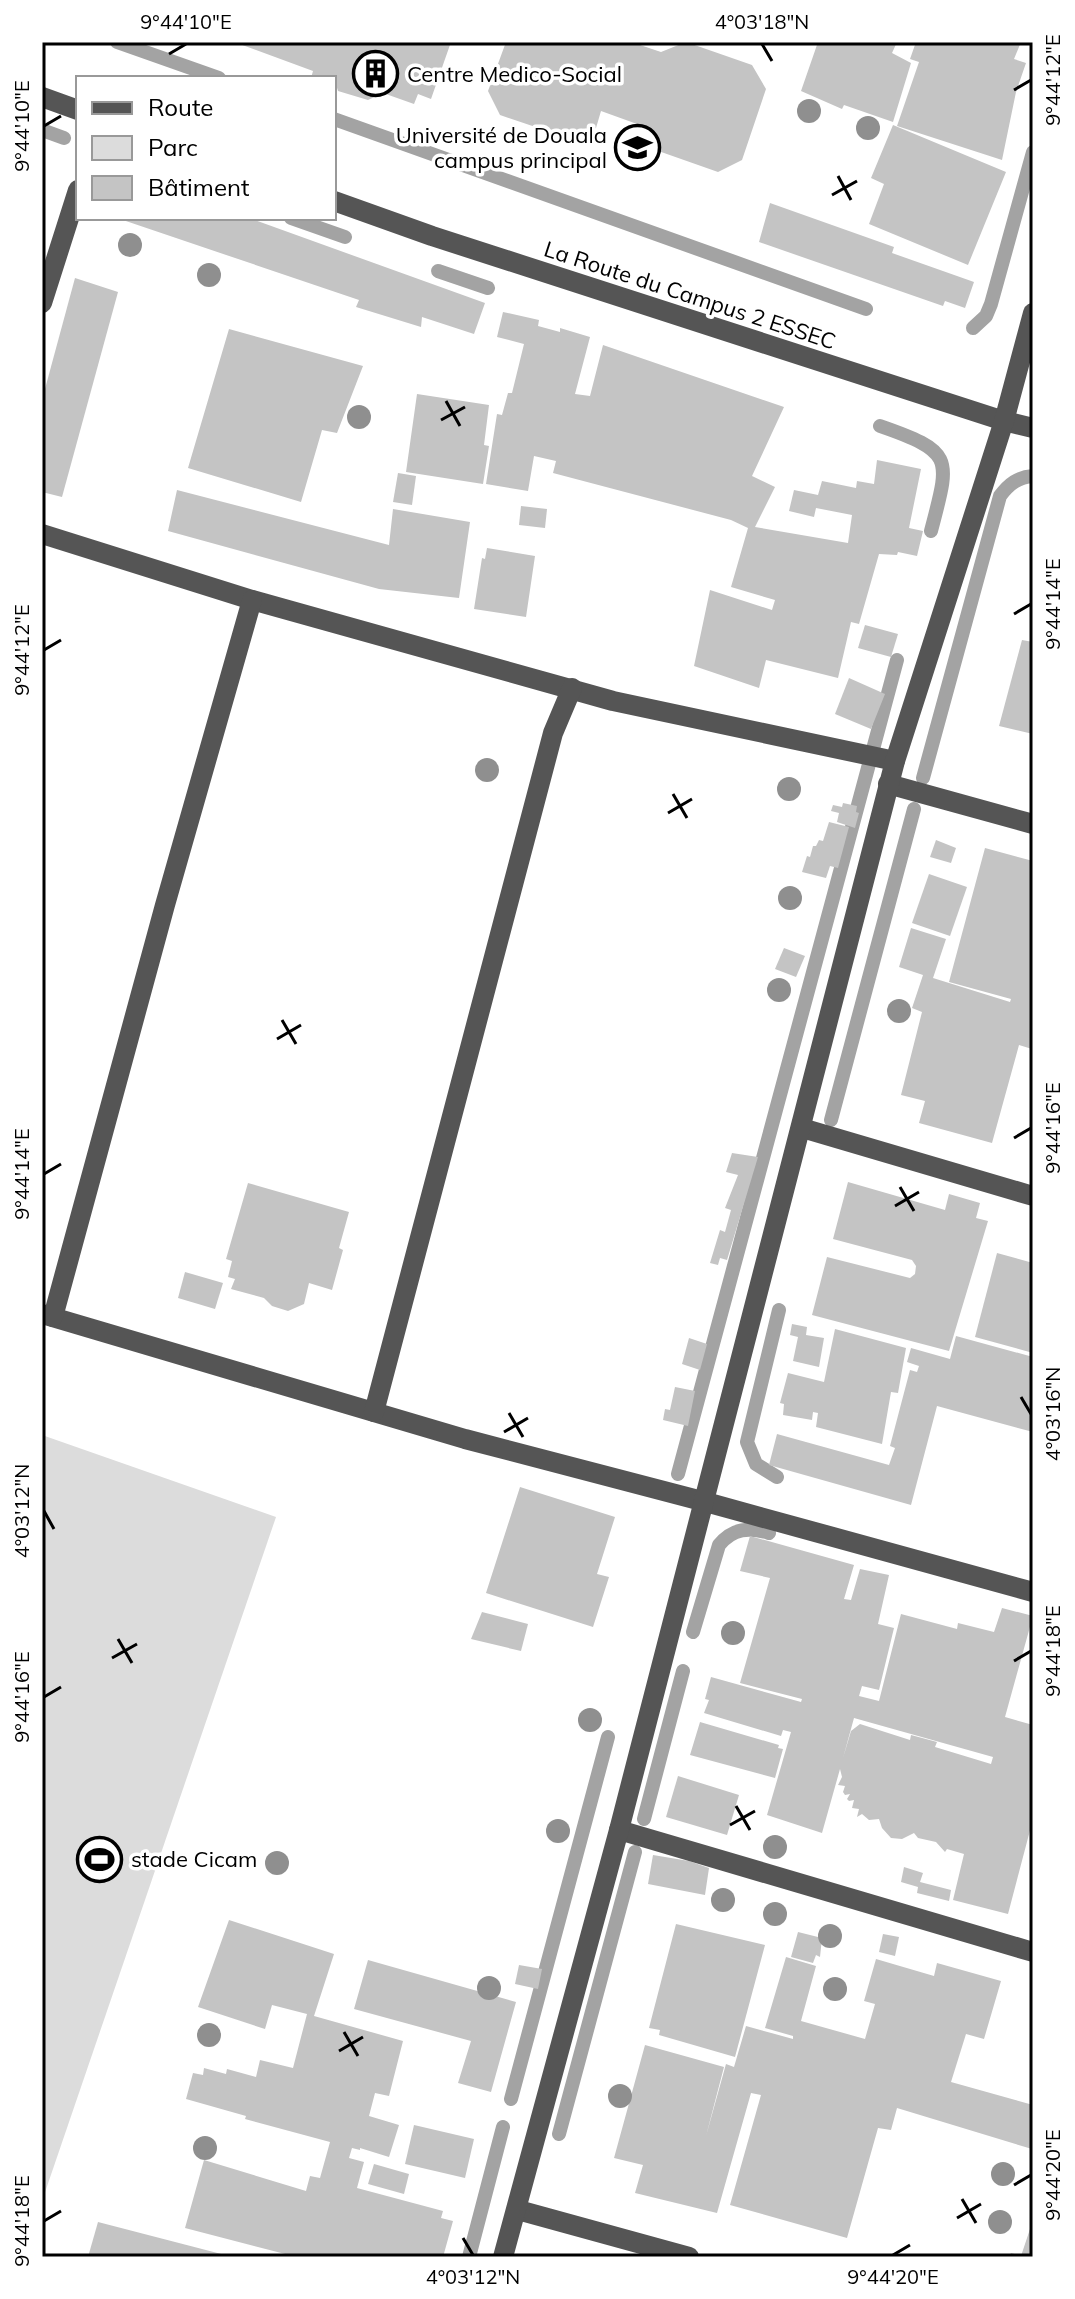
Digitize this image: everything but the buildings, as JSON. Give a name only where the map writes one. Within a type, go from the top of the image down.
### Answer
[{"type":"street","points":[[42,97],[76,109]]},
{"type":"street","points":[[42,303],[76,196]]},
{"type":"street","name":"La Route du Campus 2 ESSEC","points":[[336,202],[432,236],[1033,428]]},
{"type":"street","points":[[503,2257],[619,1830],[888,784],[1004,421],[1033,313]]},
{"type":"street","points":[[42,534],[252,600],[613,701],[895,761]]},
{"type":"street","points":[[252,600],[48,1315],[465,1439],[1033,1592]]},
{"type":"street","points":[[374,1412],[553,733],[572,688]]},
{"type":"street","points":[[888,784],[1033,824]]},
{"type":"street","points":[[802,1128],[1033,1196]]},
{"type":"street","points":[[619,1830],[1033,1952]]},
{"type":"street","points":[[518,2210],[689,2257]]},
{"type":"green space","name":"stade Cicam","points":[[42,1435],[276,1517],[42,2201]]},
{"type":"waterway","points":[[117,42],[213,76]]},
{"type":"waterway","points":[[336,120],[866,309]]},
{"type":"waterway","points":[[42,130],[64,138]]},
{"type":"waterway","points":[[973,328],[986,316],[991,304],[1033,152]]},
{"type":"waterway","points":[[297,220],[345,237]]},
{"type":"waterway","points":[[438,271],[488,288]]},
{"type":"waterway","points":[[880,426],[922,443],[934,451],[941,461],[942,487],[931,531]]},
{"type":"waterway","points":[[923,778],[1000,496],[1014,482],[1033,476]]},
{"type":"waterway","points":[[678,1474],[897,660]]},
{"type":"waterway","points":[[831,1120],[914,809]]},
{"type":"waterway","points":[[777,1477],[756,1464],[747,1442],[779,1310]]},
{"type":"waterway","points":[[693,1632],[719,1545],[742,1530],[769,1533]]},
{"type":"waterway","points":[[644,1819],[683,1671]]},
{"type":"waterway","points":[[511,2099],[608,1737]]},
{"type":"waterway","points":[[559,2134],[635,1852]]},
{"type":"waterway","points":[[469,2257],[503,2127]]},
{"type":"place","name":"Centre Medico-Social","points":[[376,74]]},
{"type":"place","name":"Université de Douala campus principal","points":[[638,148]]},
{"type":"place","name":"stade Cicam","points":[[100,1859]]}]
